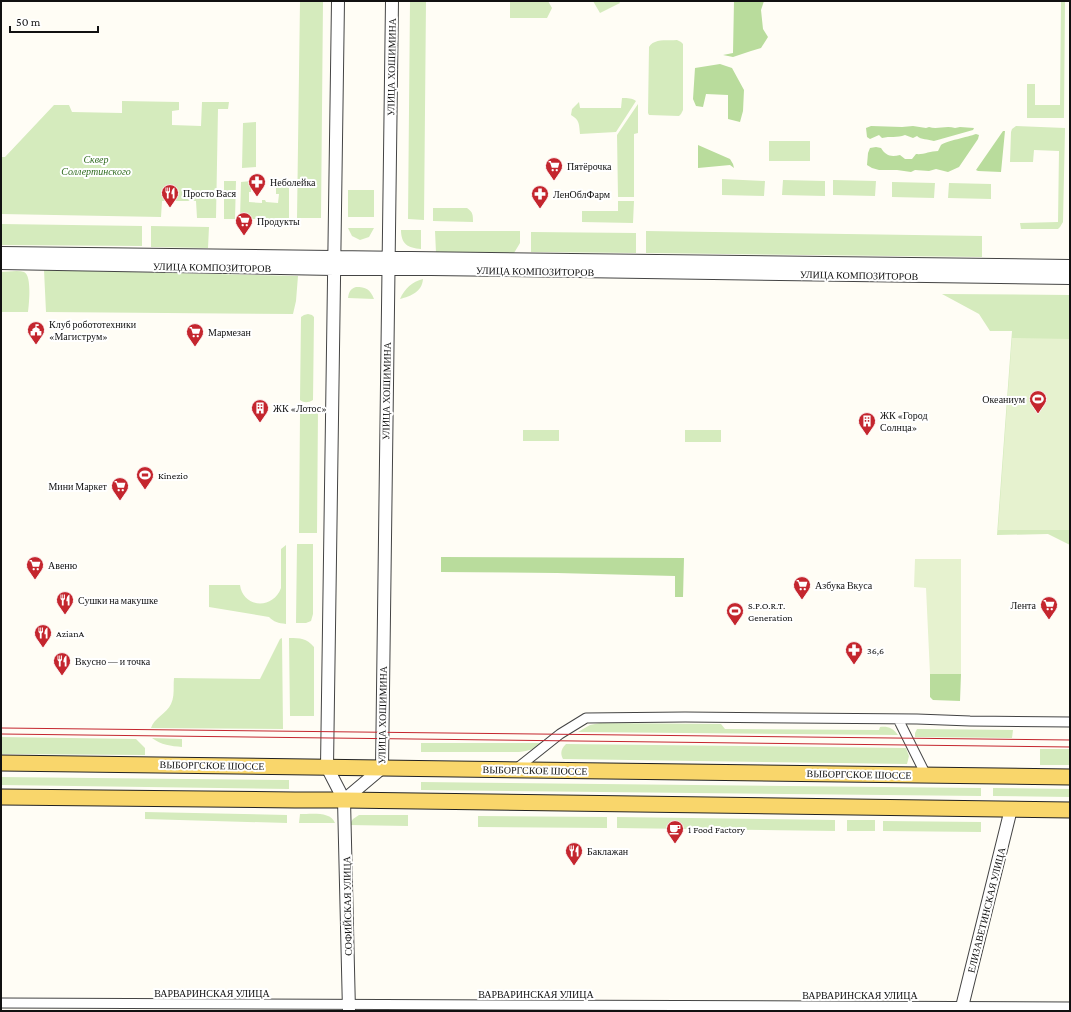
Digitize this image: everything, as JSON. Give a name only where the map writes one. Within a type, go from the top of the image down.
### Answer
[{"type":"main road","name":"ВЫБОРГСКОЕ ШОССЕ","points":[[1,763],[1070,777]]},
{"type":"main road","points":[[1,797],[1070,810]]},
{"type":"street","points":[[338,1],[327,767],[344,800]]},
{"type":"street","name":"УЛИЦА ХОШИМИНА","points":[[344,800],[382,768],[392,1]]},
{"type":"street","name":"УЛИЦА КОМПОЗИТОРОВ","points":[[1,253],[334,263]]},
{"type":"street","name":"УЛИЦА КОМПОЗИТОРОВ","points":[[1,263],[1070,266]]},
{"type":"street","name":"УЛИЦА КОМПОЗИТОРОВ","points":[[388,263],[1070,278]]},
{"type":"street","points":[[516,770],[551,741],[586,718],[685,717],[1070,722]]},
{"type":"street","points":[[898,719],[926,775]]},
{"type":"street","name":"СОФИЙСКАЯ УЛИЦА","points":[[344,800],[349,1008]]},
{"type":"street","name":"ЕЛИЗАВЕТИНСКАЯ УЛИЦА","points":[[962,1009],[1011,810]]},
{"type":"street","name":"ВАРВАРИНСКАЯ УЛИЦА","points":[[1,1003],[349,1008],[962,1009],[1070,1007]]},
{"type":"green space","points":[[300,1],[323,1],[321,218],[297,218]]},
{"type":"green space","points":[[410,1],[426,1],[424,220],[408,219]]},
{"type":"green space","points":[[510,1],[548,1],[552,8],[547,18],[510,18]]},
{"type":"green space","points":[[593,1],[619,1],[620,3],[600,13]]},
{"type":"green space","points":[[734,1],[764,1],[761,10],[763,29],[768,37],[761,48],[733,57],[723,55],[733,53]]},
{"type":"green space","points":[[1061,1],[1065,1],[1064,118],[1027,118],[1027,84],[1035,84],[1035,105],[1060,105]]},
{"type":"green space","points":[[662,40],[677,40],[683,44],[683,110],[679,116],[649,115],[649,47],[654,42]]},
{"type":"green space","points":[[720,64],[732,68],[744,90],[743,111],[740,122],[728,119],[728,95],[706,94],[703,107],[696,106],[693,99],[695,68]]},
{"type":"green space","points":[[622,98],[630,98],[636,101],[616,132],[580,134],[578,121],[571,115],[572,109],[579,102],[580,108],[621,108]]},
{"type":"green space","name":"Сквер Соллертинского","points":[[122,101],[179,102],[179,110],[172,111],[172,125],[201,126],[202,102],[229,102],[228,109],[218,109],[216,218],[197,218],[196,201],[162,201],[161,217],[1,214],[1,157],[5,157],[54,105],[69,105],[72,112],[122,113]]},
{"type":"green space","points":[[638,104],[638,133],[634,134],[634,197],[618,197],[617,135]]},
{"type":"green space","points":[[256,122],[256,167],[242,168],[243,123]]},
{"type":"green space","points":[[871,126],[974,128],[973,130],[934,141],[917,136],[913,138],[905,135],[882,138],[879,135],[870,139],[867,137],[866,128]]},
{"type":"green space","points":[[1016,126],[1065,128],[1063,222],[1058,229],[1021,229],[1020,223],[1058,222],[1059,151],[1034,150],[1033,162],[1010,162],[1011,132]]},
{"type":"green space","points":[[1003,131],[1005,131],[1001,172],[976,170]]},
{"type":"green space","points":[[976,134],[979,135],[978,139],[959,167],[948,172],[936,169],[929,171],[915,170],[911,172],[879,170],[867,165],[870,148],[881,148],[889,155],[900,155],[905,159],[912,159],[916,154],[938,151],[941,145]]},
{"type":"green space","points":[[769,141],[810,141],[810,161],[769,161]]},
{"type":"green space","points":[[698,145],[730,159],[734,168],[730,165],[698,168]]},
{"type":"green space","points":[[722,179],[765,181],[764,196],[722,195]]},
{"type":"green space","points":[[276,180],[289,180],[289,219],[240,219],[241,182],[251,181],[249,202],[262,203],[262,200],[265,200],[266,202],[278,203],[279,194],[276,194]]},
{"type":"green space","points":[[783,180],[825,181],[825,196],[782,195]]},
{"type":"green space","points":[[833,180],[876,181],[875,196],[833,195]]},
{"type":"green space","points":[[224,181],[236,181],[235,219],[224,219]]},
{"type":"green space","points":[[892,182],[935,183],[934,198],[892,197]]},
{"type":"green space","points":[[949,183],[991,184],[991,199],[948,198]]},
{"type":"green space","points":[[348,190],[374,190],[374,217],[348,217]]},
{"type":"green space","points":[[618,201],[634,201],[633,223],[582,222],[582,211],[618,211]]},
{"type":"green space","points":[[433,208],[467,208],[472,214],[473,222],[433,221]]},
{"type":"green space","points":[[1,224],[142,226],[142,246],[1,245]]},
{"type":"green space","points":[[151,226],[209,227],[208,248],[151,247]]},
{"type":"green space","points":[[348,228],[374,228],[369,237],[360,240],[352,236]]},
{"type":"green space","points":[[401,230],[421,230],[421,249],[412,248],[406,244],[402,239]]},
{"type":"green space","points":[[435,231],[520,231],[520,243],[514,253],[436,253]]},
{"type":"green space","points":[[646,231],[982,236],[982,257],[646,253]]},
{"type":"green space","points":[[531,232],[636,233],[636,253],[531,252]]},
{"type":"green space","points":[[44,270],[298,276],[296,301],[293,314],[46,312]]},
{"type":"green space","points":[[18,271],[27,274],[29,284],[28,312],[1,312],[1,272]]},
{"type":"green space","points":[[423,279],[421,287],[415,293],[400,299],[409,286]]},
{"type":"green space","points":[[356,287],[367,289],[374,299],[348,298],[350,291]]},
{"type":"green space","name":"Океаниум","points":[[942,294],[1070,295],[1070,545],[1048,534],[997,535],[1012,331],[990,331],[979,314]]},
{"type":"green space","points":[[308,314],[314,317],[313,400],[303,402],[300,400],[301,317]]},
{"type":"green space","name":"Океаниум","points":[[1012,338],[1070,339],[1070,530],[998,530]]},
{"type":"green space","points":[[303,410],[318,410],[317,533],[299,533],[300,414]]},
{"type":"green space","points":[[523,430],[559,430],[559,441],[523,441]]},
{"type":"green space","points":[[685,430],[721,430],[721,442],[685,442]]},
{"type":"green space","points":[[297,544],[313,544],[313,614],[311,621],[306,623],[296,623]]},
{"type":"green space","points":[[286,545],[286,624],[276,622],[269,617],[209,607],[209,585],[240,585],[242,593],[252,602],[265,603],[272,600],[281,588],[281,549]]},
{"type":"green space","points":[[441,557],[684,558],[683,597],[675,597],[675,576],[441,572]]},
{"type":"green space","points":[[915,559],[961,559],[961,674],[930,674],[926,588],[914,587]]},
{"type":"green space","points":[[282,638],[283,729],[151,728],[155,721],[171,704],[174,678],[260,679],[280,639]]},
{"type":"green space","points":[[289,638],[303,639],[314,647],[314,716],[290,716]]},
{"type":"green space","points":[[930,674],[961,674],[960,701],[933,700],[930,697]]},
{"type":"green space","points":[[600,723],[721,724],[725,729],[879,730],[880,727],[885,727],[892,729],[898,735],[578,732],[590,725]]},
{"type":"green space","points":[[917,729],[1013,730],[1012,738],[915,737]]},
{"type":"green space","points":[[1,737],[136,739],[145,748],[145,755],[1,754]]},
{"type":"green space","points":[[152,738],[182,739],[182,747],[163,744]]},
{"type":"green space","points":[[421,743],[542,743],[532,749],[519,752],[421,752]]},
{"type":"green space","points":[[566,744],[906,748],[909,756],[907,764],[563,759],[562,751]]},
{"type":"green space","points":[[1040,749],[1070,749],[1070,765],[1040,765]]},
{"type":"green space","points":[[1,777],[289,780],[289,789],[1,785]]},
{"type":"green space","points":[[421,782],[981,788],[981,796],[421,790]]},
{"type":"green space","points":[[993,788],[1070,789],[1070,797],[993,796]]},
{"type":"green space","points":[[145,812],[287,815],[287,823],[145,819]]},
{"type":"green space","points":[[300,814],[325,815],[333,819],[335,823],[299,823]]},
{"type":"green space","points":[[359,815],[408,815],[408,826],[349,825],[353,819]]},
{"type":"green space","points":[[478,816],[607,817],[607,828],[478,827]]},
{"type":"green space","points":[[617,817],[835,820],[835,831],[617,828]]},
{"type":"green space","points":[[847,820],[875,820],[875,831],[847,831]]},
{"type":"green space","points":[[883,821],[981,822],[981,832],[883,831]]},
{"type":"tram line","points":[[1,728],[1070,740]]},
{"type":"tram line","points":[[1,734],[1070,747]]},
{"type":"place","name":"Пятёрочка","points":[[554,181]]},
{"type":"place","name":"Неболейка","points":[[257,197]]},
{"type":"place","name":"Просто Вася","points":[[170,208]]},
{"type":"place","name":"ЛенОблФарм","points":[[540,209]]},
{"type":"place","name":"Продукты","points":[[244,236]]},
{"type":"place","name":"Клуб робототехники «Магиструм»","points":[[36,345]]},
{"type":"place","name":"Мармезан","points":[[195,347]]},
{"type":"place","name":"Океаниум","points":[[1038,414]]},
{"type":"place","name":"ЖК «Лотос»","points":[[260,423]]},
{"type":"place","name":"ЖК «Город Солнца»","points":[[867,436]]},
{"type":"place","name":"Kinezio","points":[[145,490]]},
{"type":"place","name":"Мини Маркет","points":[[120,501]]},
{"type":"place","name":"Авеню","points":[[35,580]]},
{"type":"place","name":"Азбука Вкуса","points":[[802,600]]},
{"type":"place","name":"Сушки на макушке","points":[[65,615]]},
{"type":"place","name":"Лента","points":[[1049,620]]},
{"type":"place","name":"S.P.O.R.T. Generation","points":[[735,626]]},
{"type":"place","name":"AzianA","points":[[43,648]]},
{"type":"place","name":"36,6","points":[[854,665]]},
{"type":"place","name":"Вкусно — и точка","points":[[62,676]]},
{"type":"place","name":"1 Food Factory","points":[[675,844]]},
{"type":"place","name":"Баклажан","points":[[574,866]]}]
